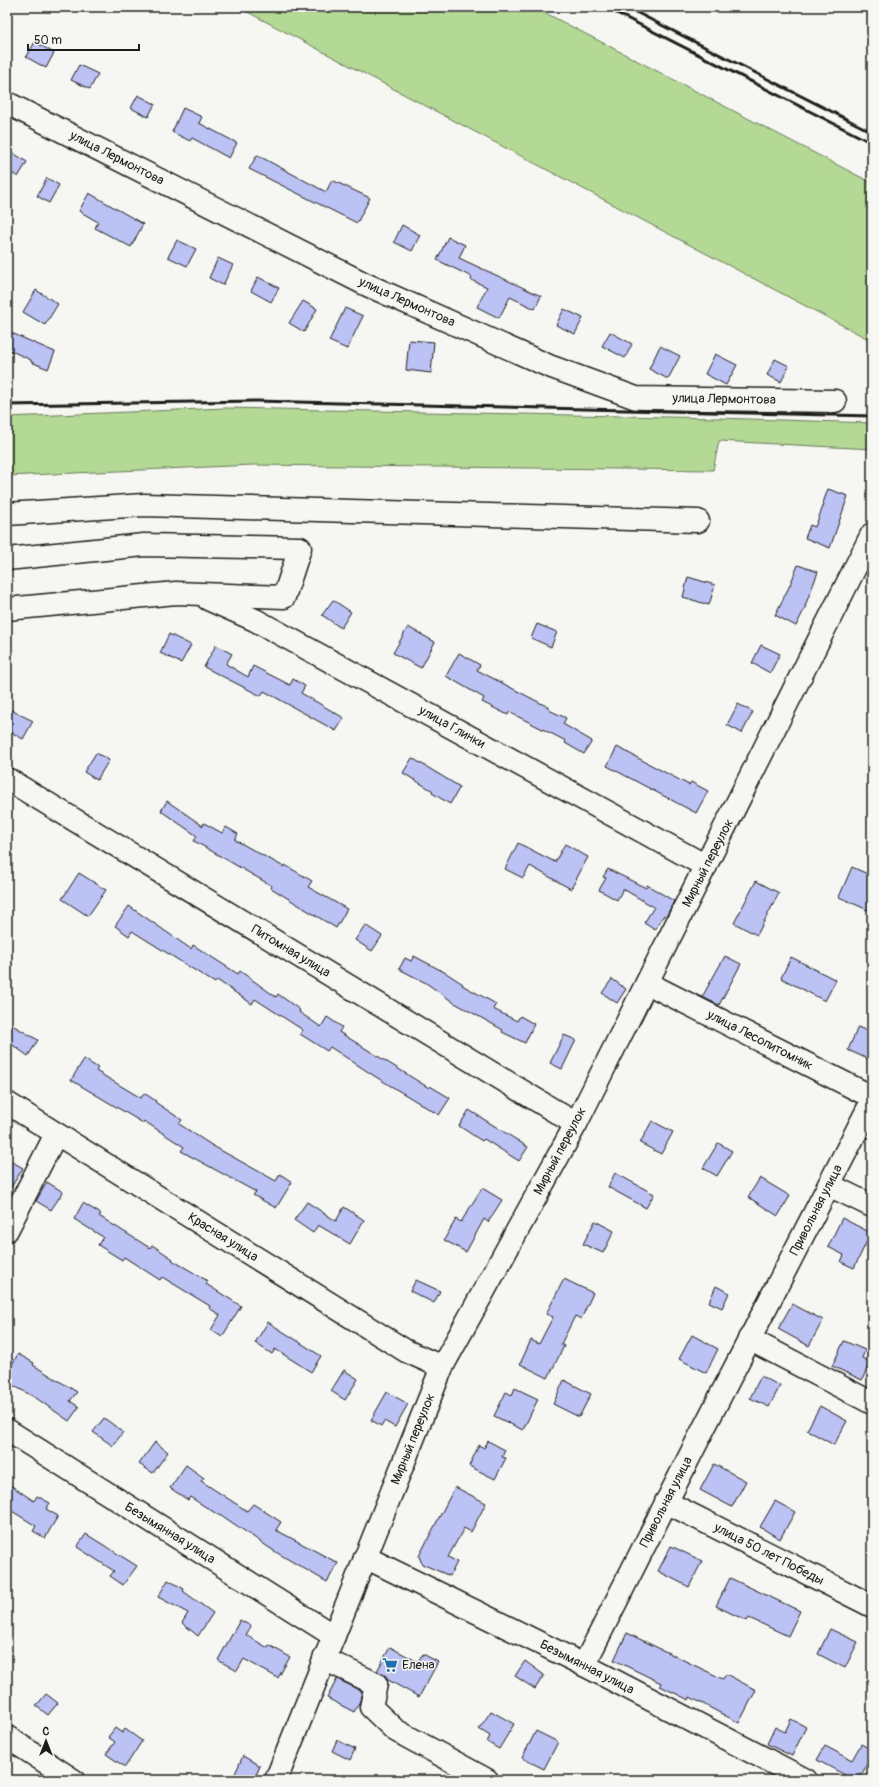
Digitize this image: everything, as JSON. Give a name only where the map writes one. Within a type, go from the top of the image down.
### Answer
[{"type":"street","name":"улица Лермонтова","points":[[7,103],[365,284],[549,366],[636,398],[835,401]]},
{"type":"street","points":[[7,514],[144,505],[698,521]]},
{"type":"street","name":"Мирный переулок","points":[[276,1780],[442,1367],[576,1124],[872,534]]},
{"type":"street","points":[[7,559],[144,545],[300,548],[284,597],[176,593],[7,609]]},
{"type":"street","name":"улица Глинки","points":[[196,594],[255,620],[706,866]]},
{"type":"street","name":"Питомная улица","points":[[7,779],[576,1124]]},
{"type":"street","name":"улица Лесопитомник","points":[[647,983],[872,1097]]},
{"type":"street","name":"Привольная улица","points":[[584,1665],[749,1339],[872,1101]]},
{"type":"street","name":"Красная улица","points":[[7,1103],[406,1351],[442,1367]]},
{"type":"street","points":[[7,1230],[56,1134]]},
{"type":"street","points":[[829,1185],[872,1206]]},
{"type":"street","points":[[749,1339],[872,1403]]},
{"type":"street","name":"Безымянная улица","points":[[7,1430],[334,1636]]},
{"type":"street","name":"улица 50 лет Победы","points":[[666,1502],[872,1606]]},
{"type":"street","name":"Безымянная улица","points":[[366,1558],[584,1665],[806,1780]]},
{"type":"street","points":[[324,1659],[376,1684],[371,1707],[395,1730],[487,1780]]},
{"type":"street","points":[[7,1737],[73,1780]]},
{"type":"green space","points":[[238,7],[534,7],[872,183],[872,341]]},
{"type":"green space","points":[[226,408],[718,418],[872,423],[872,449],[719,441],[713,470],[253,465],[7,476],[7,417]]},
{"type":"building","points":[[35,42],[54,53],[46,68],[26,57]]},
{"type":"building","points":[[79,65],[98,74],[90,89],[71,80]]},
{"type":"building","points":[[138,95],[155,104],[148,117],[131,108]]},
{"type":"building","points":[[183,108],[202,117],[199,123],[237,143],[229,158],[192,138],[190,141],[172,132]]},
{"type":"building","points":[[7,149],[27,162],[18,177],[7,170]]},
{"type":"building","points":[[257,155],[326,192],[332,180],[370,198],[357,223],[249,169]]},
{"type":"building","points":[[47,178],[59,185],[49,203],[37,196]]},
{"type":"building","points":[[89,193],[143,224],[131,247],[95,228],[98,222],[79,211]]},
{"type":"building","points":[[402,225],[420,235],[412,251],[394,242]]},
{"type":"building","points":[[448,237],[465,245],[459,258],[541,296],[535,309],[510,297],[499,318],[477,307],[487,287],[471,280],[472,277],[437,260]]},
{"type":"building","points":[[177,240],[196,249],[187,266],[168,257]]},
{"type":"building","points":[[218,258],[233,265],[223,285],[209,278]]},
{"type":"building","points":[[258,277],[279,288],[271,302],[251,291]]},
{"type":"building","points":[[36,290],[58,304],[45,325],[23,312]]},
{"type":"building","points":[[303,301],[317,309],[304,332],[289,323]]},
{"type":"building","points":[[345,308],[363,316],[347,349],[329,341]]},
{"type":"building","points":[[564,309],[583,318],[575,334],[556,325]]},
{"type":"building","points":[[7,331],[55,352],[48,369],[7,349]]},
{"type":"building","points":[[610,332],[632,344],[625,358],[602,346]]},
{"type":"building","points":[[409,340],[434,342],[431,373],[406,370]]},
{"type":"building","points":[[660,346],[680,356],[668,379],[649,369]]},
{"type":"building","points":[[715,354],[737,365],[726,385],[705,374]]},
{"type":"building","points":[[775,359],[789,366],[781,382],[767,375]]},
{"type":"building","points":[[828,489],[848,496],[830,548],[805,538],[810,525],[815,527]]},
{"type":"building","points":[[798,565],[818,572],[806,606],[796,626],[775,615]]},
{"type":"building","points":[[688,577],[715,585],[709,605],[683,597]]},
{"type":"building","points":[[333,600],[351,612],[341,628],[322,615]]},
{"type":"building","points":[[537,624],[557,632],[551,647],[531,638]]},
{"type":"building","points":[[408,627],[435,642],[421,668],[393,653]]},
{"type":"building","points":[[169,634],[191,645],[181,663],[160,653]]},
{"type":"building","points":[[216,645],[232,654],[226,664],[248,677],[253,666],[290,685],[293,679],[305,686],[301,693],[344,718],[336,731],[264,691],[261,696],[204,667]]},
{"type":"building","points":[[761,645],[780,654],[770,673],[752,663]]},
{"type":"building","points":[[459,653],[480,665],[477,670],[550,708],[549,710],[566,718],[563,724],[592,741],[584,754],[565,743],[566,741],[509,712],[508,715],[482,702],[484,698],[446,676]]},
{"type":"building","points":[[738,704],[753,712],[742,733],[727,725]]},
{"type":"building","points":[[7,708],[33,721],[23,739],[7,730]]},
{"type":"building","points":[[617,747],[689,785],[691,782],[708,791],[696,813],[607,766]]},
{"type":"building","points":[[96,753],[109,760],[97,780],[84,772]]},
{"type":"building","points":[[412,758],[460,787],[450,804],[432,793],[433,791],[403,773]]},
{"type":"building","points":[[167,801],[203,826],[204,823],[222,833],[226,827],[238,834],[235,840],[284,867],[285,865],[312,881],[308,887],[347,909],[336,928],[271,888],[272,886],[194,841],[197,836],[161,811]]},
{"type":"building","points":[[518,843],[555,862],[565,844],[588,857],[571,889],[530,866],[523,878],[505,869]]},
{"type":"building","points":[[852,867],[872,876],[872,912],[839,897]]},
{"type":"building","points":[[608,869],[646,888],[647,885],[674,901],[666,917],[664,915],[655,930],[644,923],[654,907],[623,889],[617,900],[599,890],[606,878],[603,877]]},
{"type":"building","points":[[79,873],[106,890],[88,916],[62,899]]},
{"type":"building","points":[[756,881],[779,893],[757,935],[734,923]]},
{"type":"building","points":[[129,906],[191,949],[193,945],[238,974],[240,971],[276,997],[278,994],[300,1010],[299,1012],[321,1027],[327,1017],[342,1027],[339,1032],[429,1088],[430,1086],[450,1098],[439,1115],[330,1047],[327,1051],[300,1034],[303,1030],[255,999],[252,1004],[217,980],[215,983],[132,931],[129,936],[115,926]]},
{"type":"building","points":[[365,925],[382,936],[372,951],[355,940]]},
{"type":"building","points":[[414,956],[446,973],[463,984],[462,985],[496,1004],[493,1009],[517,1021],[520,1016],[534,1024],[525,1043],[502,1032],[503,1030],[453,1002],[426,983],[399,969],[405,958],[411,961]]},
{"type":"building","points":[[725,956],[741,964],[719,1005],[702,997]]},
{"type":"building","points":[[791,957],[836,980],[825,1001],[781,978]]},
{"type":"building","points":[[612,979],[626,989],[617,1003],[602,993]]},
{"type":"building","points":[[7,1022],[38,1040],[28,1056],[7,1041]]},
{"type":"building","points":[[858,1027],[872,1033],[872,1061],[848,1050]]},
{"type":"building","points":[[564,1035],[576,1040],[562,1069],[550,1063]]},
{"type":"building","points":[[84,1059],[98,1068],[96,1071],[141,1098],[144,1093],[156,1101],[155,1102],[182,1120],[179,1124],[213,1146],[276,1181],[280,1174],[292,1182],[276,1208],[253,1195],[256,1192],[181,1151],[184,1147],[144,1121],[143,1123],[71,1080]]},
{"type":"building","points":[[469,1110],[528,1147],[519,1161],[484,1139],[482,1141],[459,1126]]},
{"type":"building","points":[[652,1121],[673,1132],[661,1154],[640,1143]]},
{"type":"building","points":[[718,1143],[732,1151],[717,1176],[703,1168]]},
{"type":"building","points":[[7,1159],[23,1168],[7,1194]]},
{"type":"building","points":[[615,1173],[654,1194],[646,1208],[608,1187]]},
{"type":"building","points":[[760,1178],[790,1196],[778,1216],[748,1197]]},
{"type":"building","points":[[47,1182],[63,1192],[51,1210],[36,1201]]},
{"type":"building","points":[[482,1188],[502,1200],[488,1222],[484,1219],[466,1252],[444,1240],[456,1219],[461,1222]]},
{"type":"building","points":[[307,1202],[336,1221],[344,1207],[364,1220],[350,1244],[318,1225],[313,1233],[294,1220]]},
{"type":"building","points":[[83,1203],[101,1214],[99,1216],[150,1248],[152,1245],[173,1259],[172,1260],[208,1281],[206,1284],[241,1306],[222,1337],[211,1330],[220,1315],[209,1308],[210,1306],[162,1277],[160,1280],[124,1257],[122,1260],[98,1245],[103,1237],[74,1219]]},
{"type":"building","points":[[842,1218],[871,1233],[854,1268],[841,1262],[844,1255],[828,1247]]},
{"type":"building","points":[[595,1221],[614,1231],[603,1253],[583,1244]]},
{"type":"building","points":[[564,1279],[593,1293],[581,1319],[575,1316],[561,1344],[564,1346],[548,1378],[520,1364],[531,1340],[539,1344],[553,1317],[546,1314]]},
{"type":"building","points":[[416,1280],[440,1291],[434,1303],[410,1291]]},
{"type":"building","points":[[716,1286],[729,1293],[722,1308],[709,1302]]},
{"type":"building","points":[[792,1304],[823,1320],[809,1346],[778,1329]]},
{"type":"building","points":[[268,1322],[321,1356],[311,1372],[275,1349],[272,1354],[255,1343]]},
{"type":"building","points":[[692,1335],[718,1349],[706,1373],[679,1359]]},
{"type":"building","points":[[844,1341],[865,1350],[862,1358],[870,1362],[862,1380],[832,1366]]},
{"type":"building","points":[[18,1354],[77,1392],[70,1401],[79,1407],[69,1421],[36,1398],[7,1382],[7,1373]]},
{"type":"building","points":[[344,1370],[358,1379],[345,1400],[331,1391]]},
{"type":"building","points":[[761,1376],[780,1386],[769,1407],[750,1398]]},
{"type":"building","points":[[564,1380],[591,1394],[579,1417],[553,1404]]},
{"type":"building","points":[[515,1388],[538,1399],[523,1430],[494,1416],[506,1392],[512,1395]]},
{"type":"building","points":[[387,1392],[408,1404],[395,1427],[384,1421],[381,1426],[371,1420]]},
{"type":"building","points":[[820,1406],[847,1421],[834,1445],[807,1430]]},
{"type":"building","points":[[104,1418],[123,1432],[113,1446],[93,1432]]},
{"type":"building","points":[[488,1441],[505,1450],[502,1457],[506,1458],[495,1479],[469,1466],[479,1445],[484,1448]]},
{"type":"building","points":[[155,1442],[168,1452],[153,1473],[139,1464]]},
{"type":"building","points":[[714,1464],[746,1481],[732,1507],[700,1490]]},
{"type":"building","points":[[186,1465],[204,1478],[201,1481],[247,1511],[253,1504],[281,1522],[276,1530],[338,1563],[327,1582],[274,1551],[221,1515],[220,1516],[190,1497],[188,1500],[170,1488]]},
{"type":"building","points":[[7,1483],[34,1501],[37,1496],[50,1503],[46,1509],[58,1516],[45,1538],[33,1531],[36,1526],[7,1508]]},
{"type":"building","points":[[455,1487],[486,1503],[471,1532],[464,1528],[448,1557],[457,1562],[450,1576],[422,1564],[419,1556]]},
{"type":"building","points":[[775,1501],[795,1512],[780,1539],[760,1527]]},
{"type":"building","points":[[86,1534],[137,1566],[123,1585],[110,1576],[114,1571],[77,1547]]},
{"type":"building","points":[[671,1546],[702,1561],[689,1587],[658,1571]]},
{"type":"building","points":[[730,1578],[800,1611],[788,1636],[749,1618],[747,1621],[716,1606]]},
{"type":"building","points":[[168,1580],[184,1589],[183,1591],[213,1613],[198,1636],[182,1623],[188,1613],[158,1597]]},
{"type":"building","points":[[240,1620],[251,1626],[246,1635],[268,1648],[269,1645],[290,1657],[278,1678],[244,1659],[237,1671],[218,1660]]},
{"type":"building","points":[[830,1629],[858,1642],[845,1668],[818,1654]]},
{"type":"building","points":[[627,1633],[723,1679],[726,1674],[756,1690],[739,1723],[690,1697],[689,1700],[660,1686],[661,1683],[614,1660]]},
{"type":"building","points":[[390,1647],[418,1662],[423,1654],[438,1662],[419,1697],[388,1680],[386,1676],[377,1671]]},
{"type":"building","points":[[525,1661],[544,1675],[535,1689],[515,1676]]},
{"type":"building","points":[[337,1679],[362,1691],[360,1701],[354,1712],[327,1698]]},
{"type":"building","points":[[46,1694],[58,1703],[48,1715],[36,1706]]},
{"type":"building","points":[[491,1711],[514,1724],[499,1749],[487,1742],[490,1736],[479,1729]]},
{"type":"building","points":[[791,1719],[806,1727],[792,1756],[767,1744],[775,1727],[785,1732]]},
{"type":"building","points":[[115,1728],[122,1733],[125,1729],[142,1741],[125,1767],[106,1754],[115,1742],[108,1737]]},
{"type":"building","points":[[536,1731],[558,1742],[544,1769],[522,1758]]},
{"type":"building","points":[[337,1740],[355,1749],[350,1760],[332,1751]]},
{"type":"building","points":[[861,1744],[872,1750],[872,1754],[859,1780],[842,1780],[845,1775],[817,1760],[825,1746],[852,1760]]},
{"type":"building","points":[[243,1756],[260,1766],[254,1780],[232,1780]]},
{"type":"railway","points":[[605,7],[872,143]]},
{"type":"railway","points":[[626,7],[872,132]]},
{"type":"railway","points":[[7,405],[256,401],[872,416]]},
{"type":"place","name":"Елена","points":[[390,1665]]}]
